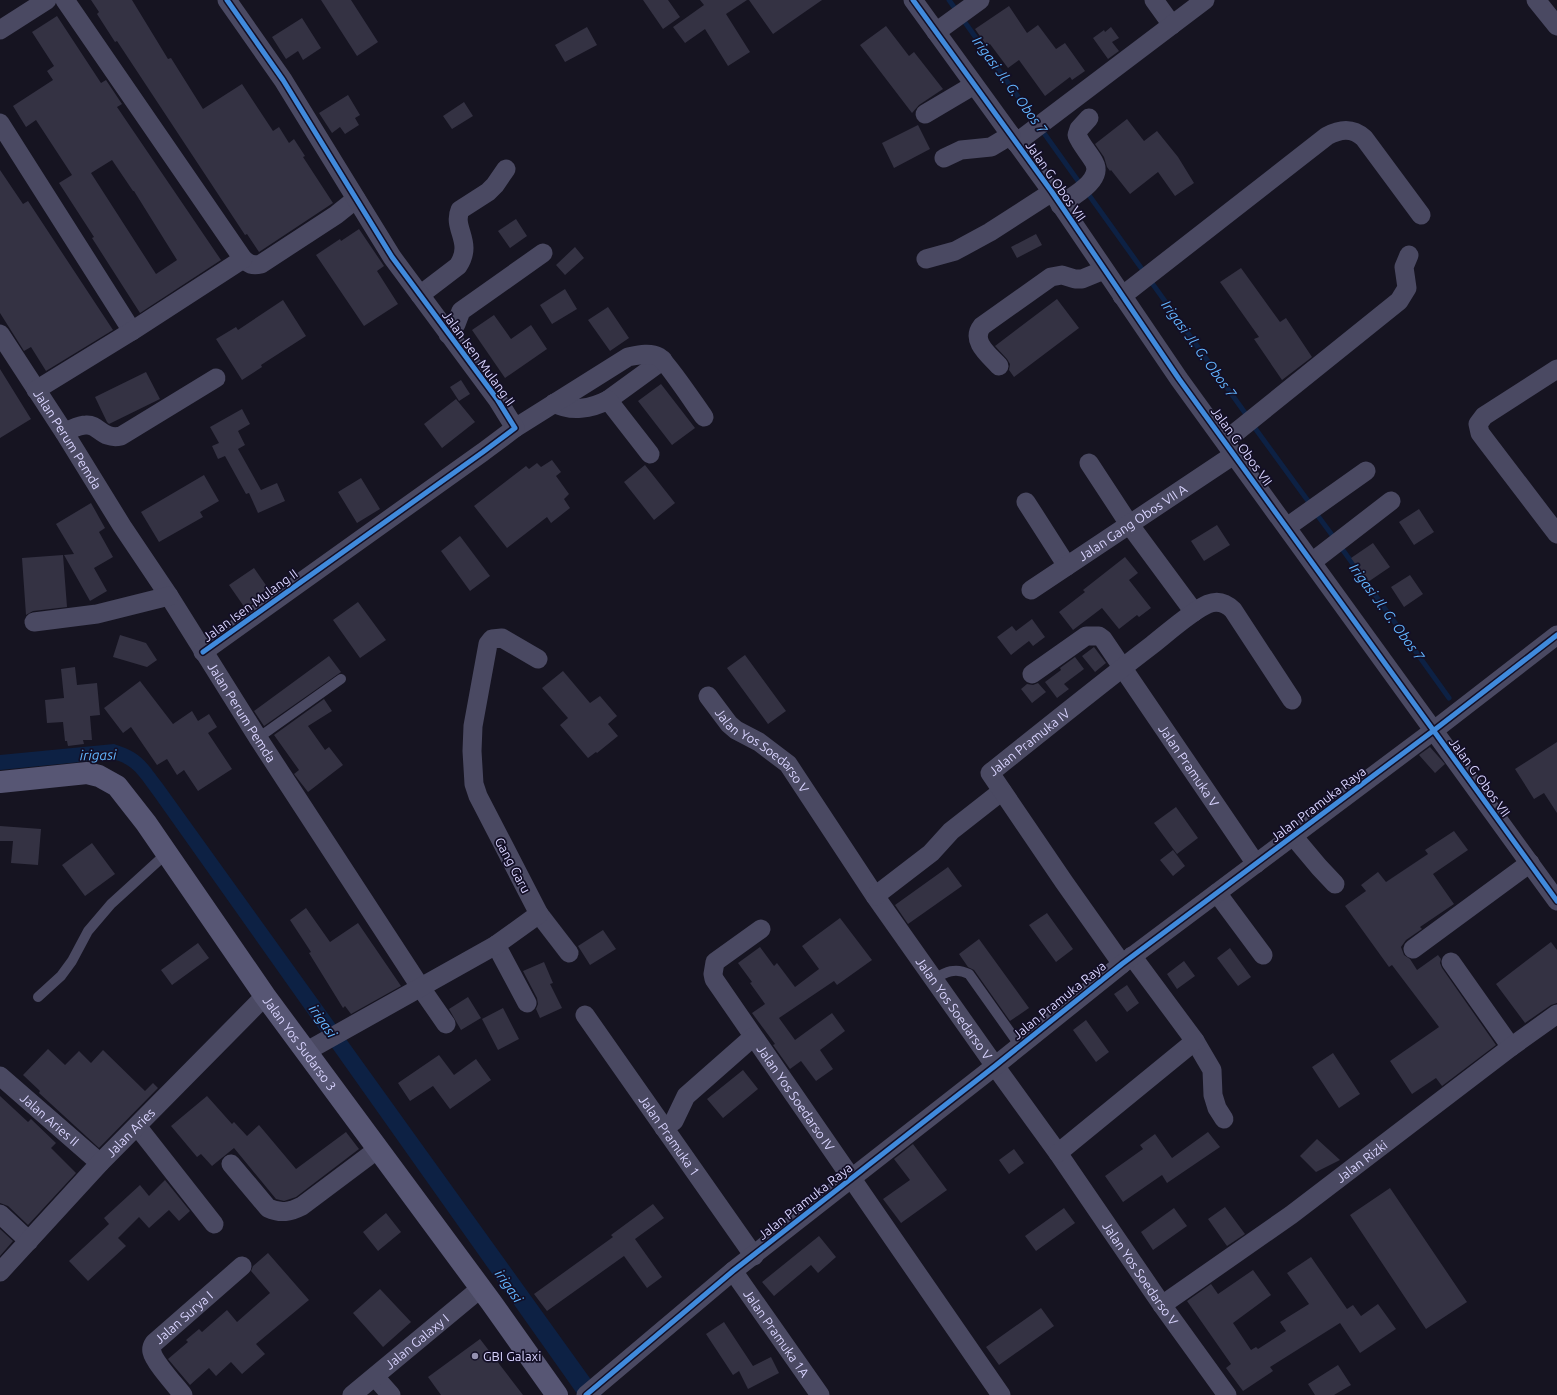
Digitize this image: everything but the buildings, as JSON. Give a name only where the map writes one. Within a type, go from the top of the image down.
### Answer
[{"type":"street","points":[[0,30],[47,0]]},
{"type":"street","points":[[65,0],[242,259],[249,264],[261,264],[336,215],[356,200]]},
{"type":"street","name":"Jalan Isen Mulang II","points":[[204,652],[476,457],[514,428],[496,399],[392,257],[282,80],[227,0]]},
{"type":"street","name":"Jalan G Obos VII","points":[[913,0],[1014,139],[1122,296],[1230,448],[1557,901]]},
{"type":"street","points":[[936,32],[980,0]]},
{"type":"street","points":[[1154,0],[1172,25]]},
{"type":"street","points":[[944,158],[961,150],[991,147],[1014,139],[1205,0]]},
{"type":"street","points":[[1536,0],[1557,26]]},
{"type":"street","points":[[925,114],[974,85]]},
{"type":"street","points":[[926,259],[943,256],[955,251],[1093,181],[1097,172],[1094,163],[1077,135],[1078,130],[1089,118]]},
{"type":"street","points":[[0,123],[132,331]]},
{"type":"street","points":[[1122,296],[1327,136],[1340,131],[1352,130],[1359,133],[1364,138],[1421,215]]},
{"type":"street","points":[[420,295],[458,266],[462,261],[465,247],[459,222],[460,210],[488,192],[506,169]]},
{"type":"street","points":[[448,334],[456,324],[461,311],[543,253]]},
{"type":"street","name":"Jalan Gang Obos VII A","points":[[1031,590],[1129,524],[1230,448],[1399,301],[1407,288],[1404,266],[1409,255]]},
{"type":"street","points":[[36,390],[132,331],[242,259]]},
{"type":"street","points":[[999,366],[982,348],[978,340],[978,332],[982,326],[1051,277],[1062,274],[1075,279],[1082,279],[1104,270]]},
{"type":"street","name":"Jalan Perum Pemda","points":[[0,334],[64,432],[122,526],[169,596],[258,738],[446,1024]]},
{"type":"street","points":[[514,428],[628,357],[637,355],[652,355],[663,360],[704,417]]},
{"type":"street","points":[[554,403],[568,408],[581,408],[599,404],[608,400],[663,360]]},
{"type":"street","points":[[1557,369],[1484,416],[1478,424],[1480,433],[1557,534]]},
{"type":"street","points":[[64,432],[86,425],[94,427],[114,438],[121,436],[216,378]]},
{"type":"street","points":[[608,400],[650,454]]},
{"type":"street","points":[[1089,463],[1129,524],[1194,612]]},
{"type":"street","points":[[1287,527],[1366,471]]},
{"type":"street","points":[[1312,562],[1391,501]]},
{"type":"street","points":[[1026,502],[1067,566]]},
{"type":"street","points":[[34,622],[97,614],[169,596]]},
{"type":"street","name":"Jalan Pramuka IV","points":[[1224,1119],[1217,1108],[1213,1094],[1212,1070],[1194,1041],[1127,960],[990,774],[1194,612],[1208,604],[1215,602],[1222,602],[1228,606],[1292,700]]},
{"type":"street","name":"Jalan Pramuka Raya","points":[[587,1394],[733,1271],[995,1066],[1127,960],[1434,731],[1557,635]]},
{"type":"street","name":"Jalan Pramuka V","points":[[1032,674],[1086,636],[1098,636],[1104,639],[1256,864]]},
{"type":"street","name":"Gang Garu","points":[[538,659],[502,638],[492,639],[488,644],[473,726],[472,773],[478,796],[539,914],[569,953]]},
{"type":"street","name":"Jalan Yos Soedarso V","points":[[708,696],[729,724],[736,730],[759,742],[788,764],[875,896],[1058,1153],[1227,1395]]},
{"type":"street","name":"Jalan Yos Sudarso 3","points":[[0,782],[86,774],[99,776],[116,786],[146,823],[265,996],[314,1047],[378,1149],[486,1295],[557,1395]]},
{"type":"street","points":[[875,896],[931,853],[951,831],[1002,791]]},
{"type":"street","points":[[1293,836],[1335,884]]},
{"type":"street","points":[[1413,949],[1530,863]]},
{"type":"street","points":[[1217,893],[1263,955]]},
{"type":"street","points":[[314,1047],[338,1032],[421,988],[496,945],[539,914]]},
{"type":"street","name":"Jalan Yos Soedarso IV","points":[[761,929],[716,962],[713,974],[717,985],[1001,1395]]},
{"type":"street","points":[[496,945],[527,1003]]},
{"type":"street","points":[[1451,962],[1511,1047]]},
{"type":"street","name":"Jalan Aries","points":[[0,1272],[100,1163],[265,996]]},
{"type":"street","name":"Jalan Rizki","points":[[1162,1304],[1291,1215],[1511,1047],[1557,1014]]},
{"type":"street","name":"Jalan Pramuka 1","points":[[585,1015],[754,1256]]},
{"type":"street","points":[[664,1128],[674,1121],[686,1096],[753,1037]]},
{"type":"street","points":[[1058,1153],[1194,1041]]},
{"type":"street","name":"Jalan Aries II","points":[[0,1076],[100,1163]]},
{"type":"street","points":[[137,1126],[214,1224]]},
{"type":"street","points":[[231,1164],[268,1208],[276,1212],[283,1212],[292,1211],[302,1206],[378,1149]]},
{"type":"street","points":[[0,1214],[29,1242]]},
{"type":"street","name":"Jalan Surya I","points":[[183,1395],[154,1357],[151,1350],[152,1347],[154,1343],[242,1266]]},
{"type":"street","name":"Jalan Pramuka 1A","points":[[733,1271],[820,1395]]},
{"type":"street","name":"Jalan Galaxy I","points":[[352,1395],[384,1387],[486,1295]]},
{"type":"lane","points":[[258,738],[341,679]]},
{"type":"lane","points":[[38,997],[61,976],[72,961],[88,931],[111,904],[166,853]]},
{"type":"lane","points":[[934,979],[949,970],[956,969],[969,974],[1020,1046]]},
{"type":"water","name":"irigasi","points":[[114,744],[137,754],[162,783],[602,1395],[578,1395],[136,772],[125,764],[110,759],[0,770],[0,755]]},
{"type":"waterway","name":"Irigasi Jl. G. Obos 7","points":[[949,0],[1081,185]]},
{"type":"waterway","name":"Irigasi Jl. G. Obos 7","points":[[1086,191],[1248,417]]},
{"type":"waterway","name":"Irigasi Jl. G. Obos 7","points":[[1252,424],[1311,505]]},
{"type":"waterway","name":"Irigasi Jl. G. Obos 7","points":[[1315,512],[1335,539]]},
{"type":"waterway","name":"Irigasi Jl. G. Obos 7","points":[[1340,546],[1449,698]]},
{"type":"cycle path","points":[[203,652],[515,428],[497,399],[392,257],[283,80],[227,0]]},
{"type":"cycle path","points":[[913,0],[1052,192],[1179,379],[1557,901]]},
{"type":"cycle path","points":[[586,1395],[733,1271],[995,1066],[1122,964],[1433,731],[1557,635]]},
{"type":"place","name":"GBI Galaxi","points":[[475,1356]]}]
